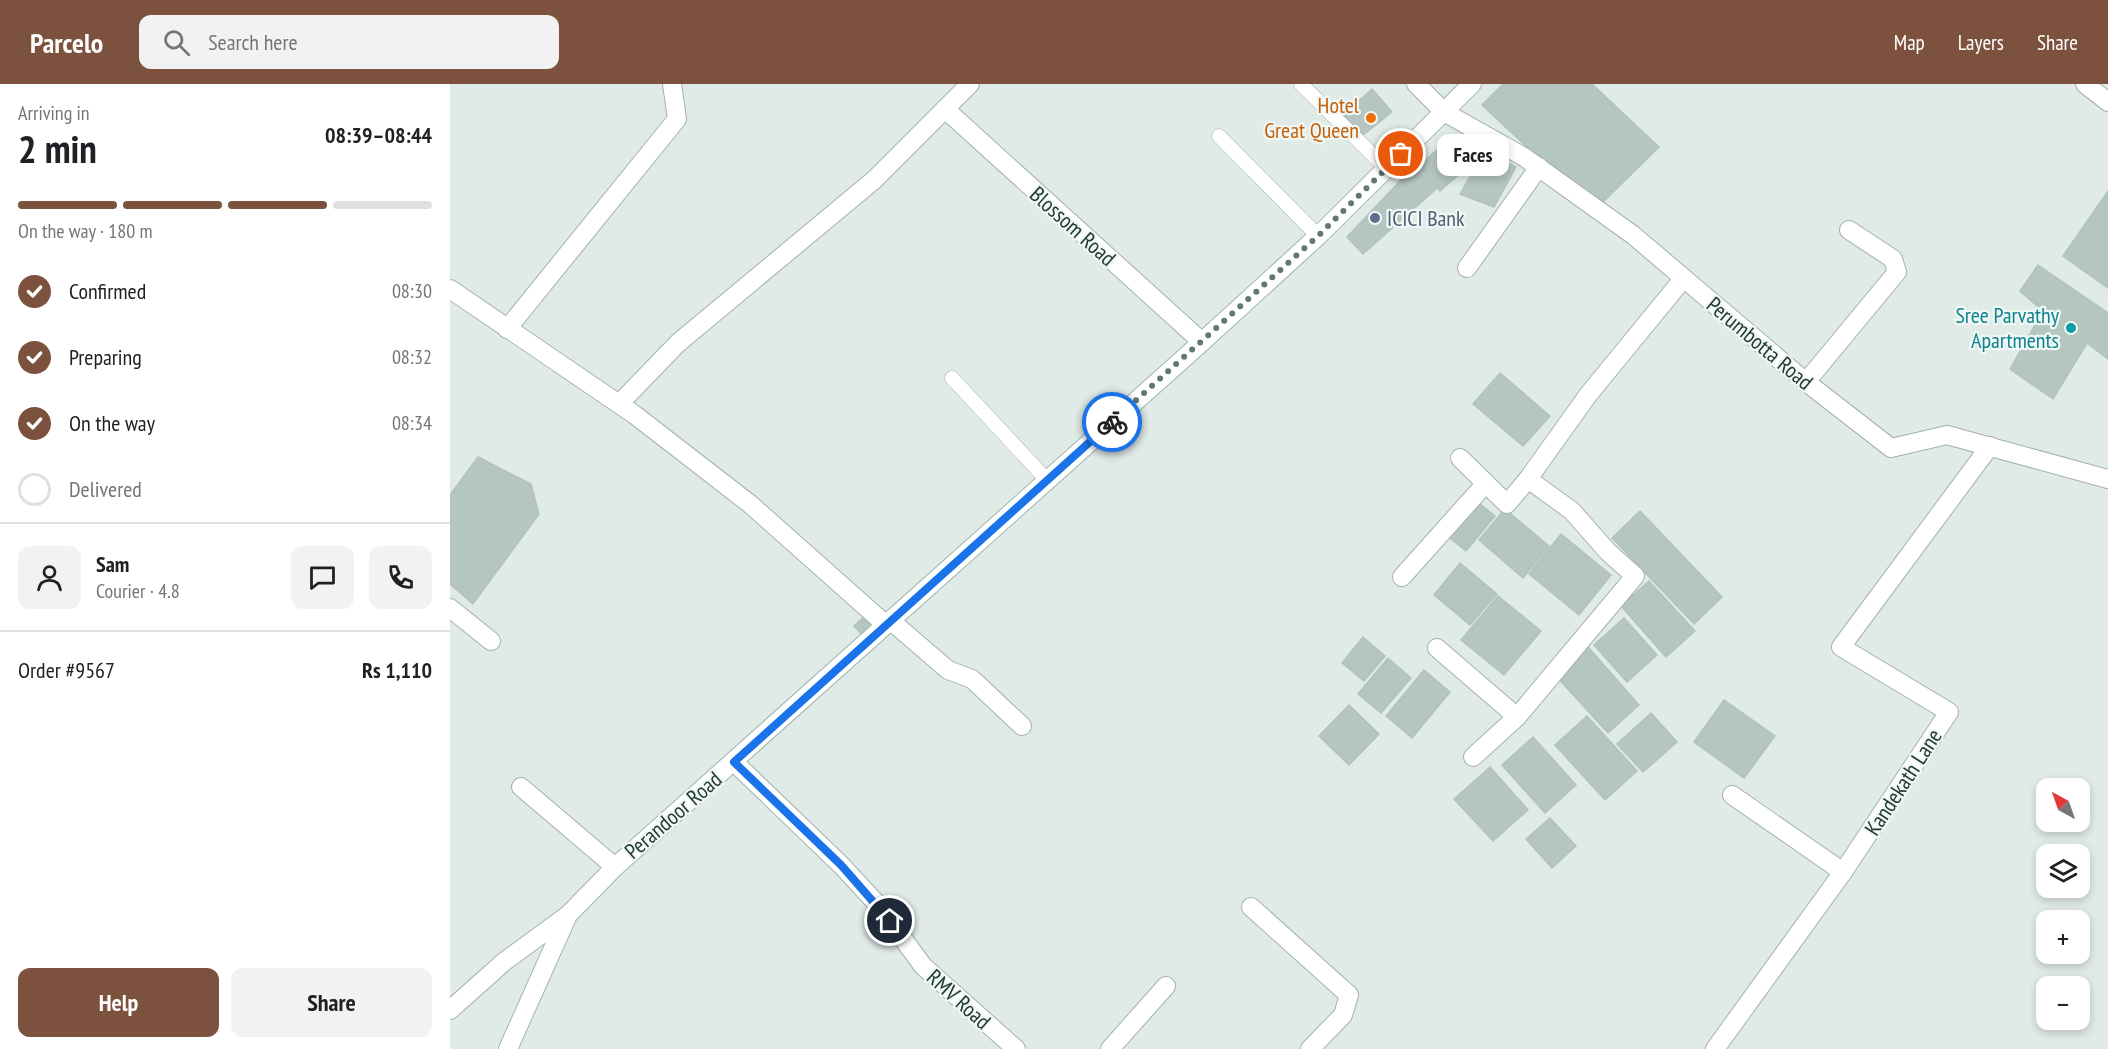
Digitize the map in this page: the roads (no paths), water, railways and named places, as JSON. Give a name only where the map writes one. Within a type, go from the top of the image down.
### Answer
[{"type":"street","points":[[507,329],[677,119],[672,84]]},
{"type":"street","points":[[619,404],[678,343],[874,180],[970,84]]},
{"type":"street","name":"Perumbotta Road","points":[[1416,84],[1444,112],[1539,167],[1633,235],[1806,382],[1891,448],[1947,435],[2108,478]]},
{"type":"street","name":"Perandoor Road","points":[[508,1049],[568,915],[615,867],[1202,342],[1318,236],[1473,84]]},
{"type":"street","points":[[2085,84],[2108,102]]},
{"type":"street","name":"Blossom Road","points":[[945,109],[1202,342]]},
{"type":"street","points":[[1467,268],[1539,167]]},
{"type":"street","points":[[1806,382],[1897,272],[1893,259],[1849,230]]},
{"type":"street","points":[[1460,458],[1507,504],[1528,479],[1588,394],[1683,279]]},
{"type":"street","points":[[450,289],[619,404],[750,504],[948,670],[972,679],[1022,726]]},
{"type":"street","name":"Kandekath Lane","points":[[1843,872],[1949,712],[1841,647],[1989,446]]},
{"type":"street","points":[[1473,756],[1517,717],[1635,576],[1608,552],[1572,511],[1528,479]]},
{"type":"street","points":[[1402,577],[1486,483]]},
{"type":"street","points":[[450,608],[492,641]]},
{"type":"street","points":[[1437,648],[1517,717]]},
{"type":"street","name":"RMV Road","points":[[734,762],[841,865],[879,906],[923,966],[1016,1049]]},
{"type":"street","points":[[521,787],[615,867]]},
{"type":"street","points":[[1715,1049],[1843,872],[1732,795]]},
{"type":"street","points":[[1251,907],[1350,995],[1343,1015],[1310,1049]]},
{"type":"street","points":[[450,1010],[505,961],[568,915]]},
{"type":"street","points":[[1110,1049],[1166,986]]},
{"type":"lane","points":[[1301,84],[1386,168]]},
{"type":"lane","points":[[1219,136],[1318,236]]},
{"type":"lane","points":[[952,378],[1047,480]]},
{"type":"place","name":"Hotel Great Queen","points":[[1371,118]]},
{"type":"place","name":"Faces","points":[[1401,154]]},
{"type":"place","name":"ICICI Bank","points":[[1375,218]]},
{"type":"place","name":"Sree Parvathy Apartments","points":[[2071,328]]}]
